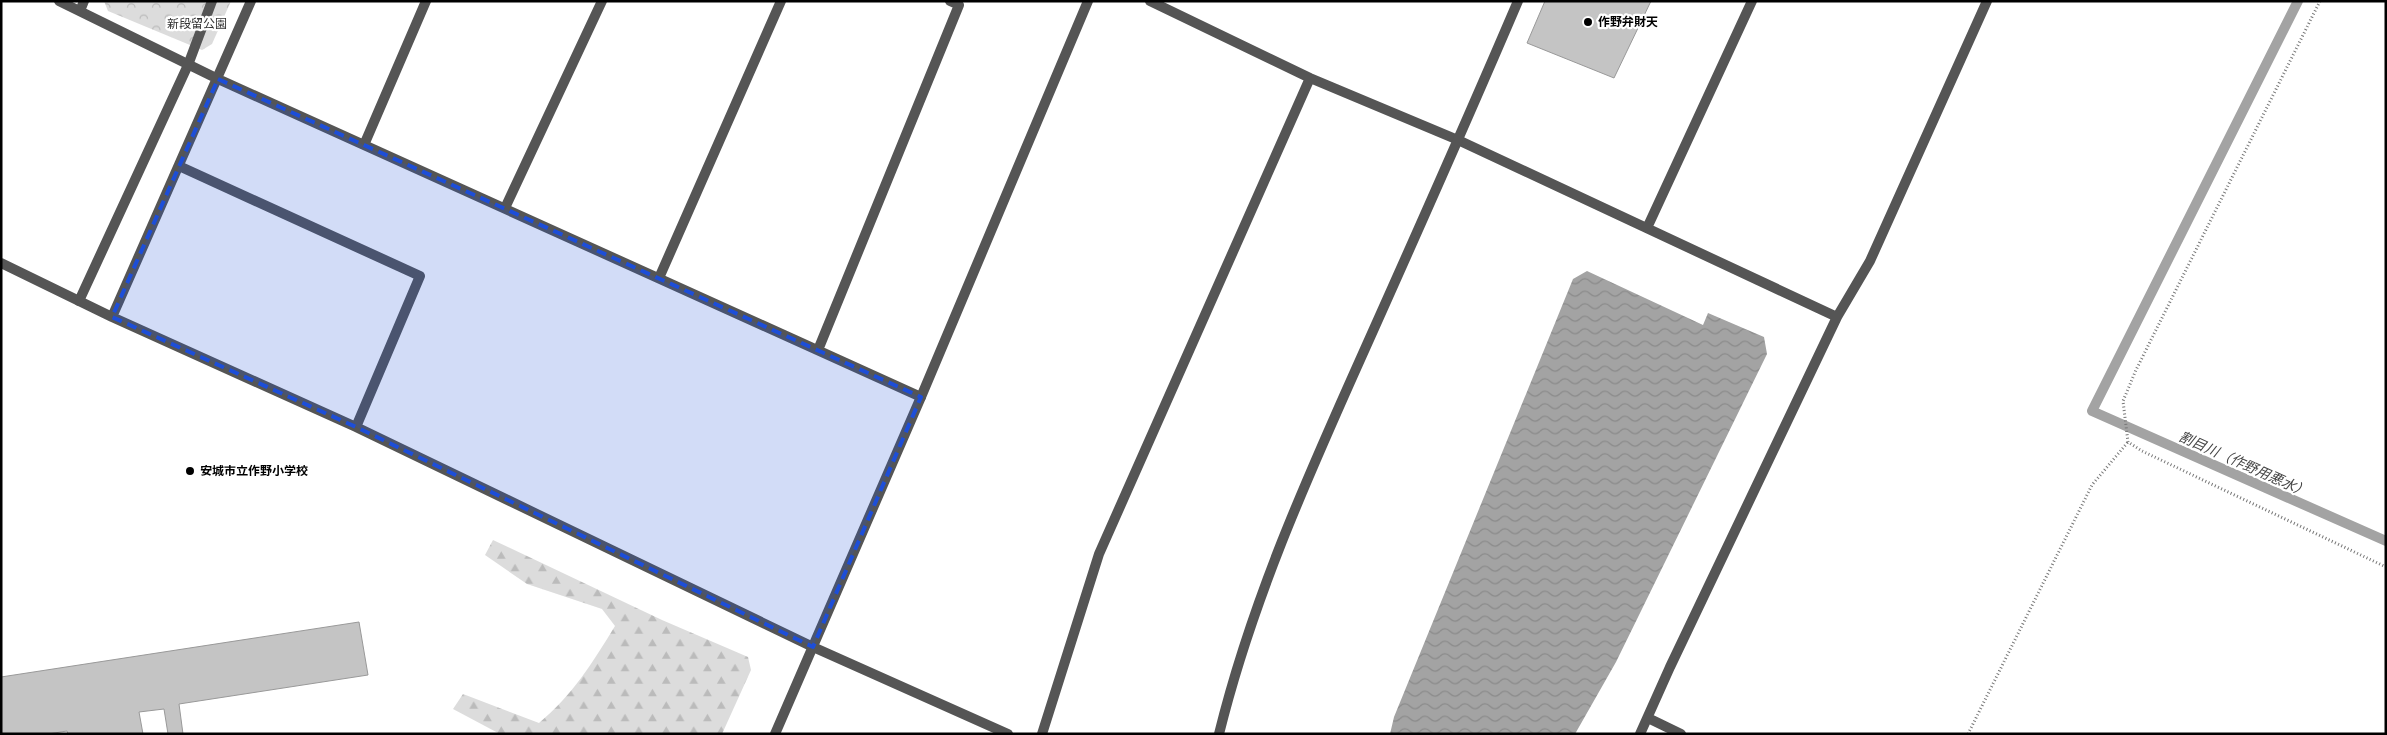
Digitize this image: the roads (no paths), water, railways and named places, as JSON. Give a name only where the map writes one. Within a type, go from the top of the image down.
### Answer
[{"type":"street","points":[[58,1],[82,6],[188,65],[218,79],[921,397]]},
{"type":"street","points":[[79,301],[188,65],[212,1]]},
{"type":"street","points":[[112,317],[251,1]]},
{"type":"street","points":[[364,145],[426,1]]},
{"type":"street","points":[[505,208],[602,1]]},
{"type":"street","points":[[659,278],[781,1]]},
{"type":"street","points":[[818,350],[959,5],[950,1]]},
{"type":"street","points":[[774,734],[921,397],[1088,1]]},
{"type":"street","points":[[1150,1],[1310,78],[1458,140],[1837,317]]},
{"type":"street","points":[[1219,734],[1229,693],[1259,600],[1292,512],[1518,1]]},
{"type":"street","points":[[1647,228],[1752,1]]},
{"type":"street","points":[[1640,734],[1674,658],[1837,317],[1870,261],[1987,1]]},
{"type":"street","points":[[1042,734],[1099,554],[1310,78]]},
{"type":"street","points":[[179,166],[420,276],[356,427]]},
{"type":"street","points":[[1,263],[112,317],[356,427],[813,647],[1008,734]]},
{"type":"street","points":[[1648,718],[1682,734]]},
{"type":"water","points":[[1587,271],[1703,325],[1708,313],[1764,337],[1767,354],[1616,662],[1575,734],[1390,734],[1394,717],[1573,279]]},
{"type":"waterway","name":"割目川（作野用悪水）","points":[[2298,1],[2092,411],[2386,541]]},
{"type":"place","name":"作野弁財天","points":[[1588,22]]},
{"type":"place","name":"安城市立作野小学校","points":[[190,471]]},
{"type":"park label","name":"新段留公園","points":[[197,24]]}]
